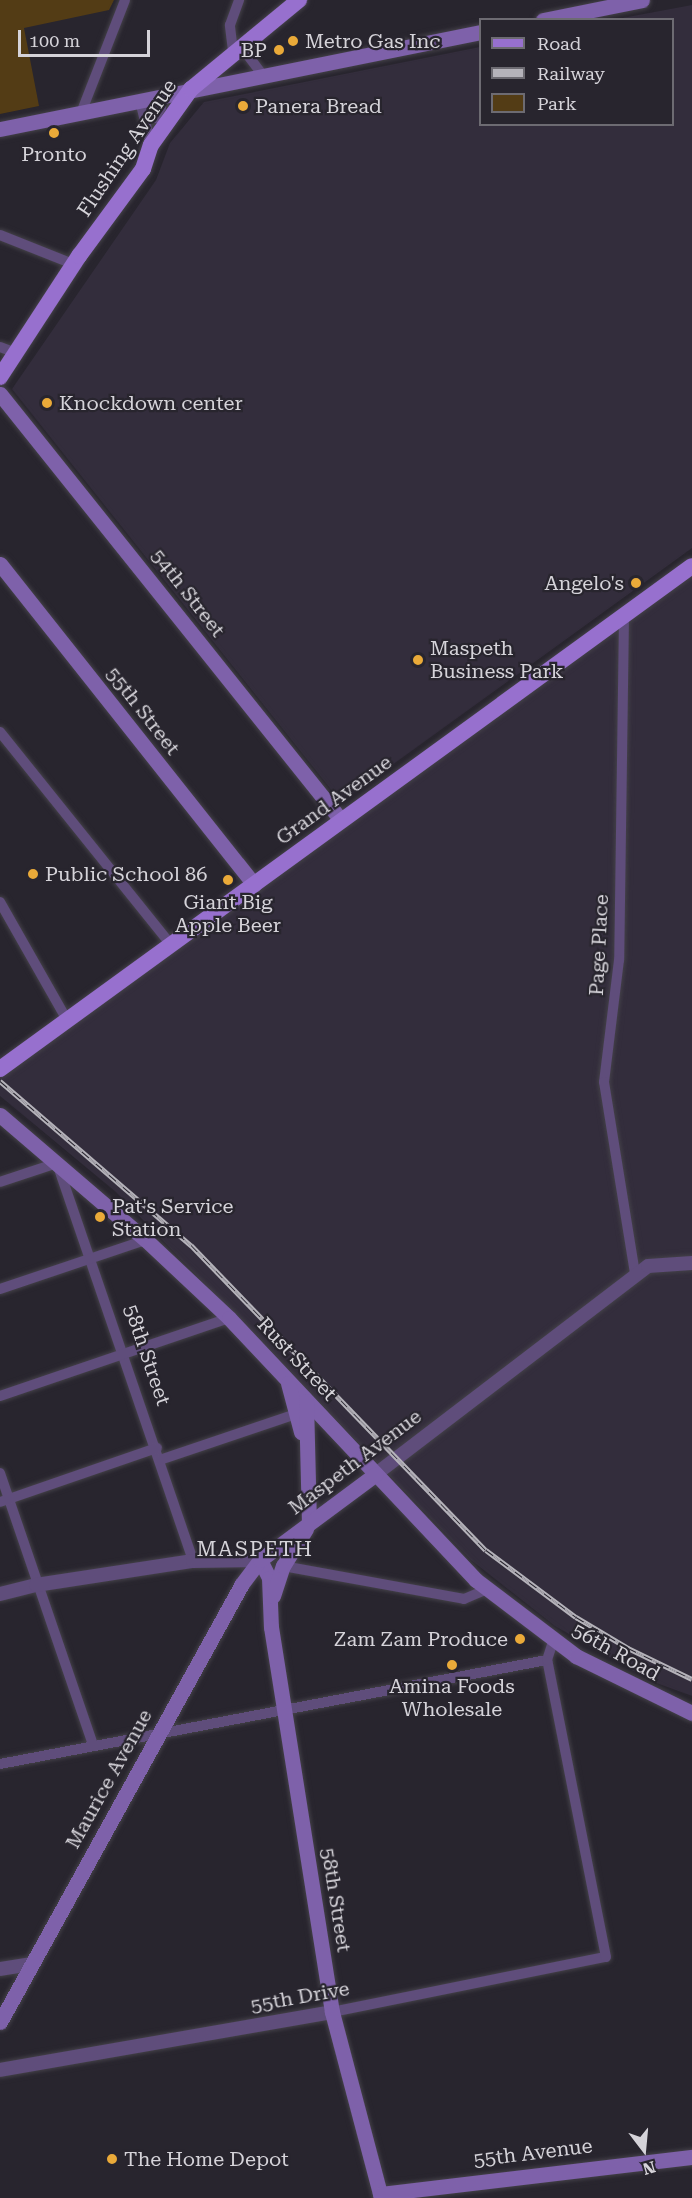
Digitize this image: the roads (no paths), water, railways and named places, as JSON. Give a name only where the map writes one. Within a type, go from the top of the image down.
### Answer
[{"type":"main road","name":"Flushing Avenue","points":[[0,376],[7,350],[143,169],[151,145],[190,90],[236,48],[299,0]]},
{"type":"main road","points":[[553,18],[642,0]]},
{"type":"main road","points":[[0,129],[479,32]]},
{"type":"main road","name":"54th Street","points":[[0,394],[341,820]]},
{"type":"main road","name":"55th Street","points":[[0,564],[254,884]]},
{"type":"main road","name":"Grand Avenue","points":[[0,1069],[692,566]]},
{"type":"main road","name":"Rust Street","points":[[0,1115],[146,1240],[229,1318],[487,1589],[553,1642]]},
{"type":"main road","points":[[287,1381],[307,1452]]},
{"type":"main road","points":[[306,1401],[309,1522]]},
{"type":"main road","name":"Maspeth Avenue","points":[[260,1560],[376,1474]]},
{"type":"main road","name":"58th Street","points":[[270,1604],[283,1566],[309,1522]]},
{"type":"main road","name":"58th Street","points":[[260,1560],[269,1578],[270,1604],[285,1709],[332,2012],[380,2196]]},
{"type":"main road","name":"Maurice Avenue","points":[[0,2022],[241,1585],[260,1560]]},
{"type":"main road","name":"56th Road","points":[[553,1642],[660,1700],[692,1713]]},
{"type":"main road","name":"55th Avenue","points":[[380,2196],[692,2157]]},
{"type":"street","points":[[81,113],[125,0]]},
{"type":"street","points":[[239,0],[230,25],[236,48],[263,75]]},
{"type":"street","points":[[140,101],[151,145]]},
{"type":"street","points":[[0,235],[73,264]]},
{"type":"street","name":"Page Place","points":[[624,616],[619,960],[604,1082],[635,1274]]},
{"type":"street","points":[[0,732],[171,945]]},
{"type":"street","points":[[2,909],[67,1020]]},
{"type":"street","points":[[0,1182],[57,1163]]},
{"type":"street","name":"58th Street","points":[[57,1163],[157,1448],[193,1561]]},
{"type":"street","points":[[0,1289],[146,1240]]},
{"type":"street","name":"Maspeth Avenue","points":[[376,1474],[635,1274],[648,1266],[692,1263]]},
{"type":"street","points":[[0,1396],[229,1318]]},
{"type":"street","points":[[160,1460],[296,1414]]},
{"type":"street","points":[[5,1501],[157,1448]]},
{"type":"street","points":[[0,1473],[5,1501],[93,1746]]},
{"type":"street","points":[[0,1594],[36,1585],[193,1561],[260,1560]]},
{"type":"street","points":[[283,1566],[464,1599],[487,1589]]},
{"type":"street","points":[[0,1764],[547,1660],[553,1642]]},
{"type":"street","name":"55th Drive","points":[[0,2070],[332,2012],[606,1957],[547,1660]]},
{"type":"street","points":[[0,1970],[32,1964]]},
{"type":"railway","points":[[0,1081],[191,1245],[486,1550],[576,1617],[628,1648],[692,1679]]},
{"type":"place","name":"Metro Gas Inc","points":[[293,41]]},
{"type":"place","name":"BP","points":[[279,50]]},
{"type":"place","name":"Panera Bread","points":[[243,106]]},
{"type":"place","name":"Pronto","points":[[54,133]]},
{"type":"place","name":"Knockdown center","points":[[47,403]]},
{"type":"place","name":"Angelo's","points":[[636,583]]},
{"type":"place","name":"Maspeth Business Park","points":[[418,660]]},
{"type":"place","name":"Public School 86","points":[[33,874]]},
{"type":"place","name":"Giant Big Apple Beer","points":[[228,880]]},
{"type":"place","name":"Pat's Service Station","points":[[100,1217]]},
{"type":"place","name":"Zam Zam Produce","points":[[520,1639]]},
{"type":"place","name":"Amina Foods Wholesale","points":[[452,1665]]},
{"type":"place","name":"The Home Depot","points":[[112,2159]]},
{"type":"district","name":"MASPETH","points":[[255,1549]]}]
